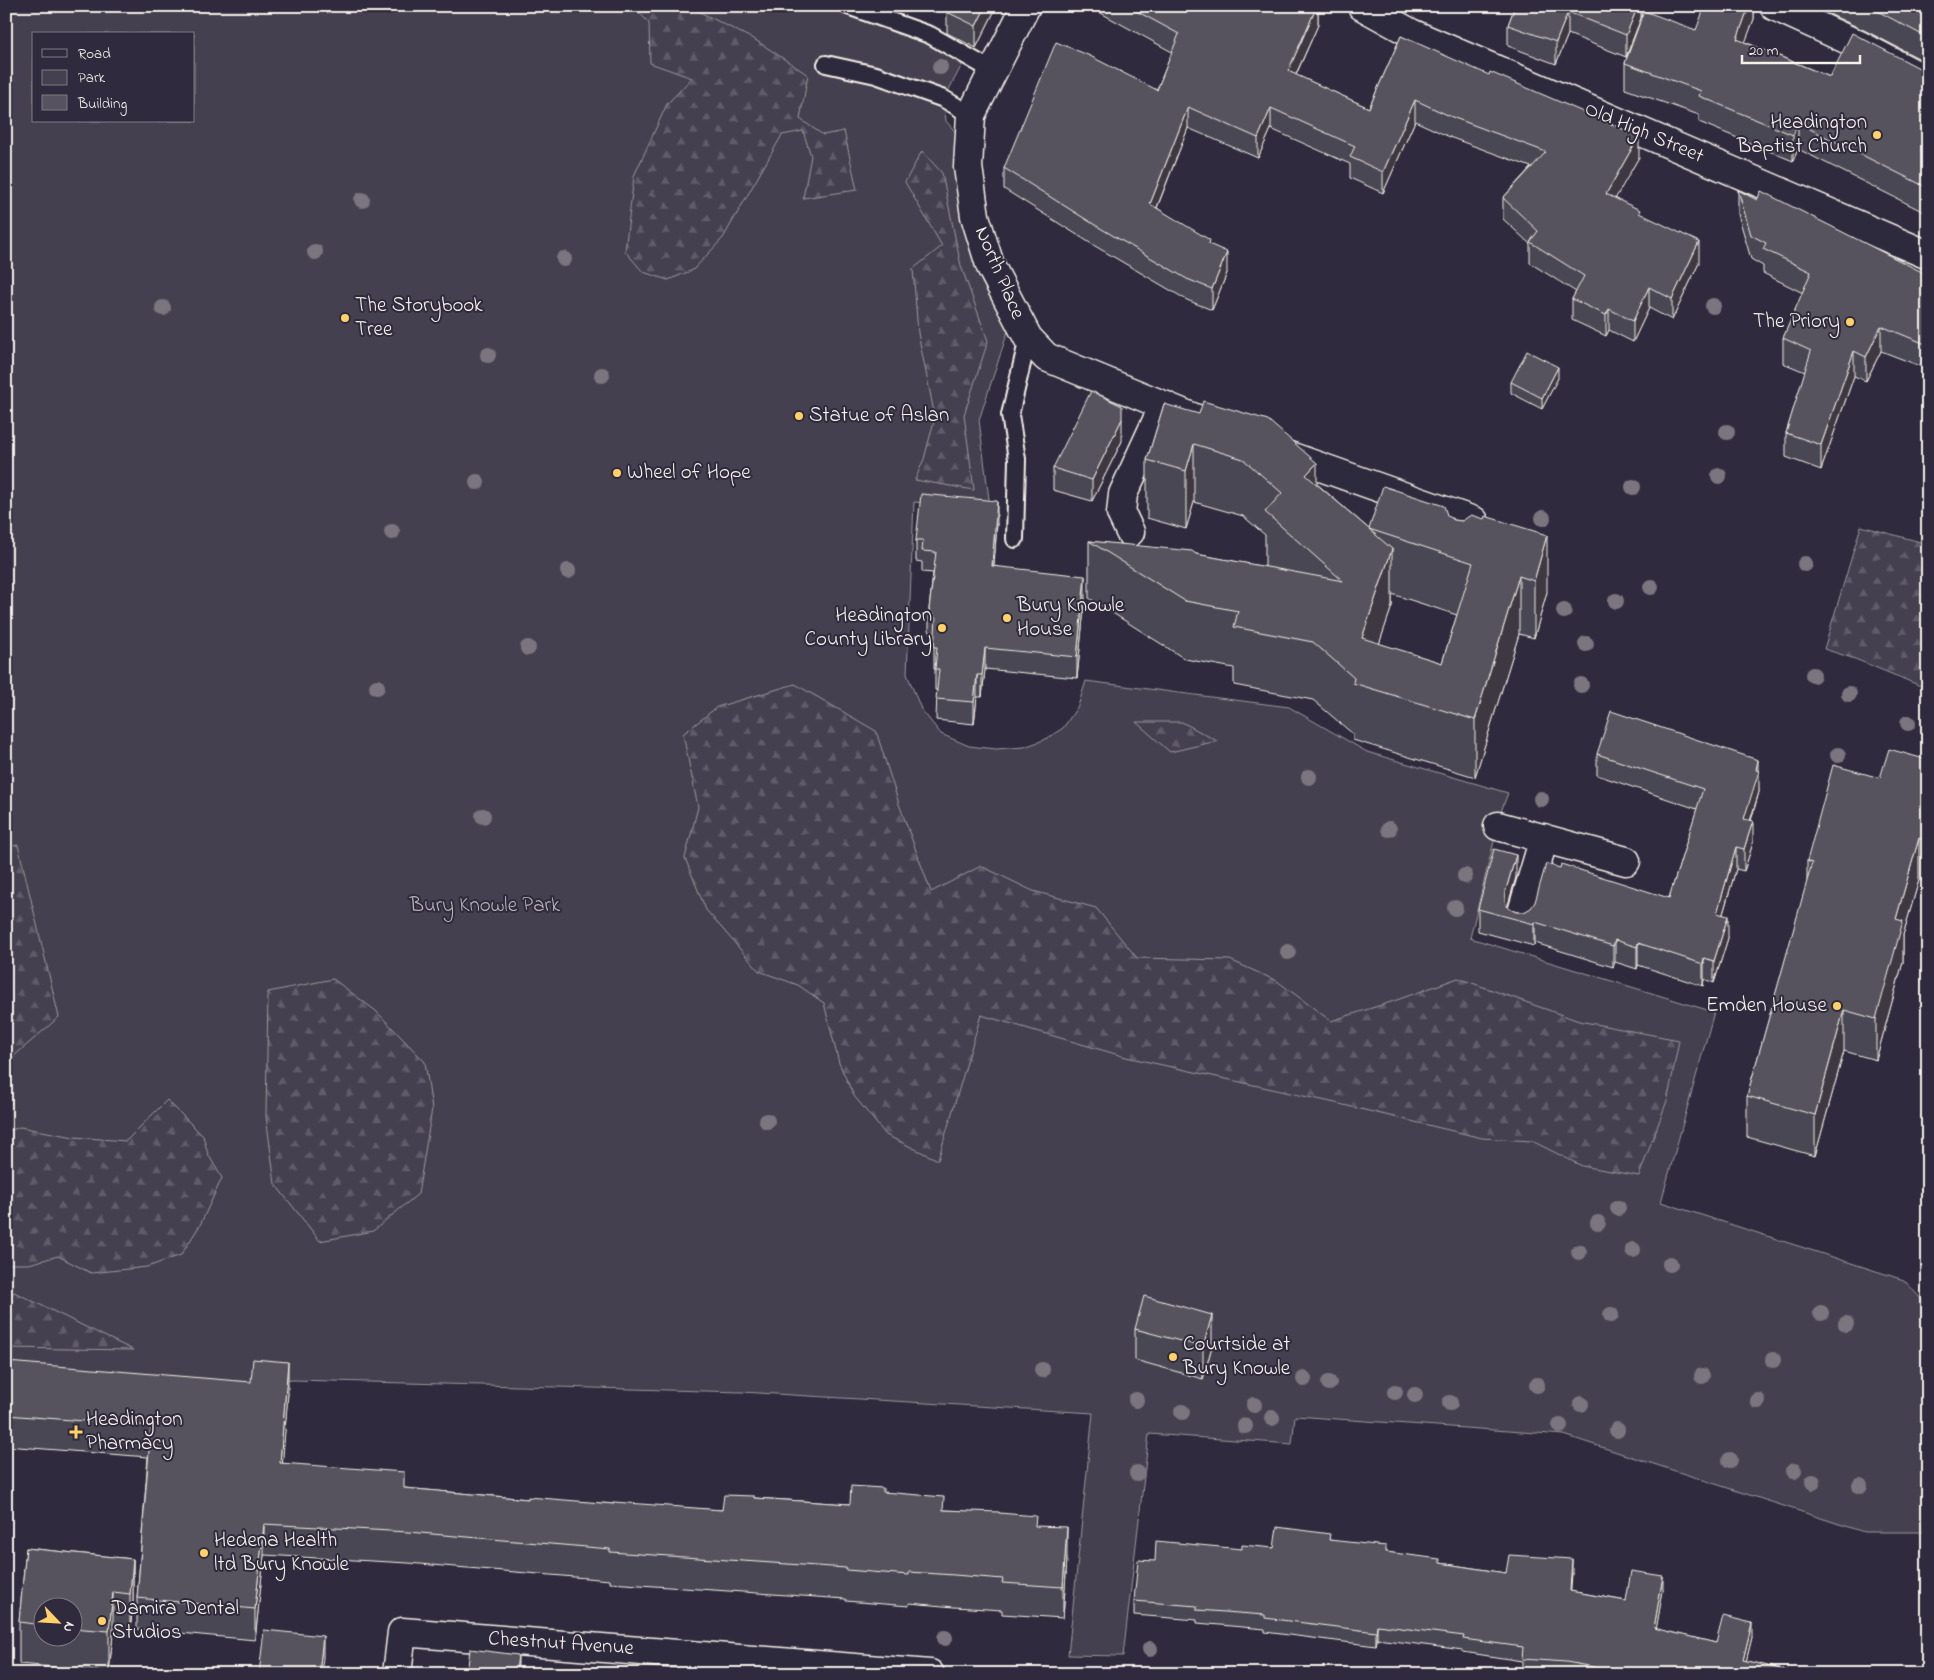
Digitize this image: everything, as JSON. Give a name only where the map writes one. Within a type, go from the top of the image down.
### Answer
[{"type":"street","name":"North Place","points":[[1026,6],[971,116],[968,167],[974,216],[990,265],[1028,338],[1046,357],[1218,428]]},
{"type":"street","name":"Old High Street","points":[[1362,6],[1411,33],[1928,255]]},
{"type":"street","points":[[1774,6],[1859,45],[1928,81]]},
{"type":"street","points":[[1130,532],[1121,513],[1123,494],[1164,405]]},
{"type":"street","points":[[1254,443],[1482,524],[1459,563]]},
{"type":"street","points":[[1498,826],[1626,861]]},
{"type":"street","points":[[1520,919],[1544,838]]},
{"type":"street","name":"Chestnut Avenue","points":[[396,1674],[402,1632],[930,1674]]},
{"type":"lane","points":[[848,6],[930,35],[993,71]]},
{"type":"lane","points":[[826,64],[876,75],[944,99],[971,116]]},
{"type":"lane","points":[[1015,539],[1017,459],[1010,415],[1028,338]]},
{"type":"green space","name":"Bury Knowle Park","points":[[6,6],[829,6],[925,37],[965,59],[944,99],[946,121],[959,136],[979,268],[1008,331],[979,420],[990,507],[914,502],[907,674],[921,709],[941,734],[969,746],[996,749],[1024,747],[1044,740],[1063,728],[1078,706],[1086,681],[1289,707],[1367,752],[1508,793],[1502,809],[1470,938],[1714,1012],[1661,1202],[1904,1280],[1922,1300],[1928,1312],[1928,1532],[1864,1532],[1564,1435],[1295,1416],[1292,1444],[1149,1434],[1123,1656],[1068,1655],[1093,1413],[742,1392],[294,1380],[126,1390],[6,1389]]},
{"type":"green space","points":[[633,6],[688,6],[757,41],[808,75],[800,119],[823,135],[844,131],[857,190],[803,198],[811,156],[803,131],[782,135],[723,238],[693,270],[668,280],[643,272],[625,251],[634,176],[667,104],[692,78],[650,63],[649,23]]},
{"type":"green space","points":[[922,151],[942,173],[961,266],[988,341],[964,415],[974,490],[915,480],[924,459],[935,417],[918,333],[913,269],[942,246],[905,182]]},
{"type":"green space","points":[[1861,526],[1928,544],[1928,689],[1855,659],[1824,649]]},
{"type":"green space","points":[[795,684],[876,731],[899,804],[931,892],[981,866],[1033,891],[1096,908],[1137,958],[1230,960],[1277,981],[1331,1021],[1458,978],[1579,1021],[1679,1040],[1668,1098],[1639,1176],[1582,1166],[1532,1141],[1482,1138],[1331,1102],[1126,1057],[981,1015],[938,1160],[886,1135],[854,1096],[839,1063],[824,1003],[798,985],[759,971],[706,910],[685,858],[698,807],[683,734],[717,707]]},
{"type":"green space","points":[[1136,722],[1182,722],[1217,741],[1170,752]]},
{"type":"green space","points":[[18,845],[59,1017],[6,1063],[6,847]]},
{"type":"green space","points":[[333,979],[376,1011],[425,1062],[432,1109],[418,1194],[373,1231],[320,1241],[275,1184],[266,1116],[268,992]]},
{"type":"green space","points":[[167,1100],[203,1136],[208,1154],[222,1178],[200,1225],[181,1255],[147,1267],[91,1273],[58,1256],[29,1264],[6,1264],[6,1132],[20,1127],[74,1137],[126,1141]]},
{"type":"green space","points":[[14,1292],[133,1350],[6,1348],[6,1301]]},
{"type":"building","points":[[950,6],[986,6],[976,26],[947,12]]},
{"type":"building","points":[[1127,6],[1317,6],[1288,71],[1369,108],[1401,36],[1489,75],[1490,72],[1639,136],[1606,194],[1640,210],[1639,213],[1699,242],[1672,299],[1649,287],[1633,321],[1609,309],[1606,315],[1572,299],[1584,276],[1530,242],[1538,231],[1503,198],[1546,152],[1452,117],[1415,100],[1383,172],[1350,157],[1355,146],[1271,108],[1258,138],[1188,107],[1150,204],[1210,240],[1209,244],[1227,252],[1212,289],[1187,279],[1095,225],[1004,168],[1056,42],[1088,55],[1157,90],[1179,34]]},
{"type":"building","points":[[1515,6],[1638,6],[1626,35],[1568,12],[1556,42],[1508,25]]},
{"type":"building","points":[[1705,6],[1710,8],[1710,6],[1749,6],[1737,39],[1830,77],[1852,33],[1928,71],[1928,188],[1798,123],[1793,135],[1699,96],[1701,91],[1625,63],[1644,11],[1696,30]]},
{"type":"building","points":[[1868,6],[1928,7],[1928,38]]},
{"type":"building","name":"The Priory","points":[[1738,190],[1757,200],[1761,191],[1928,275],[1928,345],[1881,326],[1866,357],[1854,351],[1821,445],[1786,433],[1811,351],[1783,338],[1811,272],[1763,249],[1766,243],[1751,235]]},
{"type":"building","points":[[1527,351],[1558,367],[1542,398],[1511,382]]},
{"type":"building","points":[[1091,391],[1122,406],[1122,419],[1092,480],[1053,468]]},
{"type":"building","points":[[1203,401],[1268,420],[1317,463],[1306,475],[1369,529],[1383,486],[1444,506],[1447,515],[1454,520],[1462,521],[1471,515],[1484,519],[1485,516],[1547,535],[1534,581],[1519,576],[1475,720],[1353,683],[1354,678],[1313,642],[1234,627],[1238,611],[1185,601],[1089,541],[1192,551],[1196,554],[1343,581],[1265,512],[1282,493],[1243,459],[1194,444],[1186,471],[1147,460],[1164,404],[1199,414]],"holes":[[[1369,529],[1473,563],[1442,663],[1362,638],[1392,549]]]},
{"type":"building","name":"Bury Knowle House","points":[[921,494],[997,501],[992,566],[1085,576],[1077,657],[985,648],[982,675],[977,675],[974,702],[936,699],[939,669],[935,669],[937,647],[934,647],[936,619],[929,609],[936,552],[922,551],[923,540],[916,540]]},
{"type":"building","points":[[1611,711],[1758,760],[1756,770],[1759,771],[1744,819],[1753,821],[1744,849],[1736,847],[1717,913],[1728,916],[1714,961],[1704,958],[1703,964],[1638,943],[1637,947],[1615,940],[1613,946],[1535,922],[1534,924],[1478,909],[1494,849],[1516,855],[1505,893],[1505,901],[1508,908],[1516,912],[1524,912],[1531,908],[1535,902],[1546,864],[1560,868],[1561,864],[1669,898],[1703,789],[1597,754]]},
{"type":"building","name":"Emden House","points":[[1889,749],[1928,760],[1928,841],[1919,838],[1896,919],[1903,921],[1876,1019],[1844,1010],[1815,1115],[1747,1096],[1812,863],[1807,861],[1833,765],[1880,778]]},
{"type":"building","points":[[1144,1296],[1212,1315],[1203,1347],[1135,1329]]},
{"type":"building","points":[[253,1359],[288,1362],[280,1463],[404,1472],[404,1488],[528,1499],[528,1497],[722,1510],[724,1495],[850,1504],[851,1486],[883,1488],[883,1492],[944,1497],[943,1510],[999,1512],[1036,1516],[1035,1526],[1067,1527],[1063,1587],[1002,1583],[1003,1579],[954,1575],[909,1572],[909,1575],[846,1570],[846,1568],[610,1552],[610,1549],[408,1532],[264,1524],[255,1609],[137,1598],[151,1426],[6,1415],[7,1362],[251,1382]]},
{"type":"building","points":[[1277,1527],[1330,1534],[1329,1540],[1386,1546],[1386,1552],[1440,1559],[1440,1563],[1506,1573],[1509,1555],[1572,1559],[1570,1591],[1626,1601],[1631,1571],[1663,1576],[1654,1628],[1716,1643],[1723,1616],[1752,1623],[1743,1660],[1800,1674],[1632,1674],[1566,1662],[1522,1659],[1523,1647],[1463,1639],[1464,1636],[1377,1625],[1376,1632],[1265,1618],[1265,1615],[1197,1610],[1197,1606],[1134,1601],[1138,1560],[1155,1561],[1156,1541],[1242,1549],[1242,1545],[1274,1548]]},
{"type":"building","points":[[26,1548],[133,1559],[130,1594],[113,1592],[109,1631],[82,1629],[82,1598],[32,1598],[32,1624],[19,1622]]},
{"type":"building","points":[[264,1630],[323,1636],[319,1674],[259,1674]]},
{"type":"building","points":[[470,1649],[518,1655],[516,1671],[525,1672],[525,1674],[467,1674]]},
{"type":"place","name":"Headington Baptist Church","points":[[1877,135]]},
{"type":"place","name":"The Storybook Tree","points":[[345,318]]},
{"type":"place","name":"The Priory","points":[[1850,322]]},
{"type":"place","name":"Statue of Aslan","points":[[799,416]]},
{"type":"place","name":"Wheel of Hope","points":[[617,473]]},
{"type":"place","name":"Bury Knowle House","points":[[1007,618]]},
{"type":"place","name":"Headington County Library","points":[[942,628]]},
{"type":"place","name":"Emden House","points":[[1837,1006]]},
{"type":"place","name":"Courtside at Bury Knowle","points":[[1173,1357]]},
{"type":"place","name":"Headington Pharmacy","points":[[76,1432]]},
{"type":"place","name":"Hedena Health ltd Bury Knowle","points":[[204,1553]]},
{"type":"place","name":"Damira Dental Studios","points":[[102,1621]]}]
